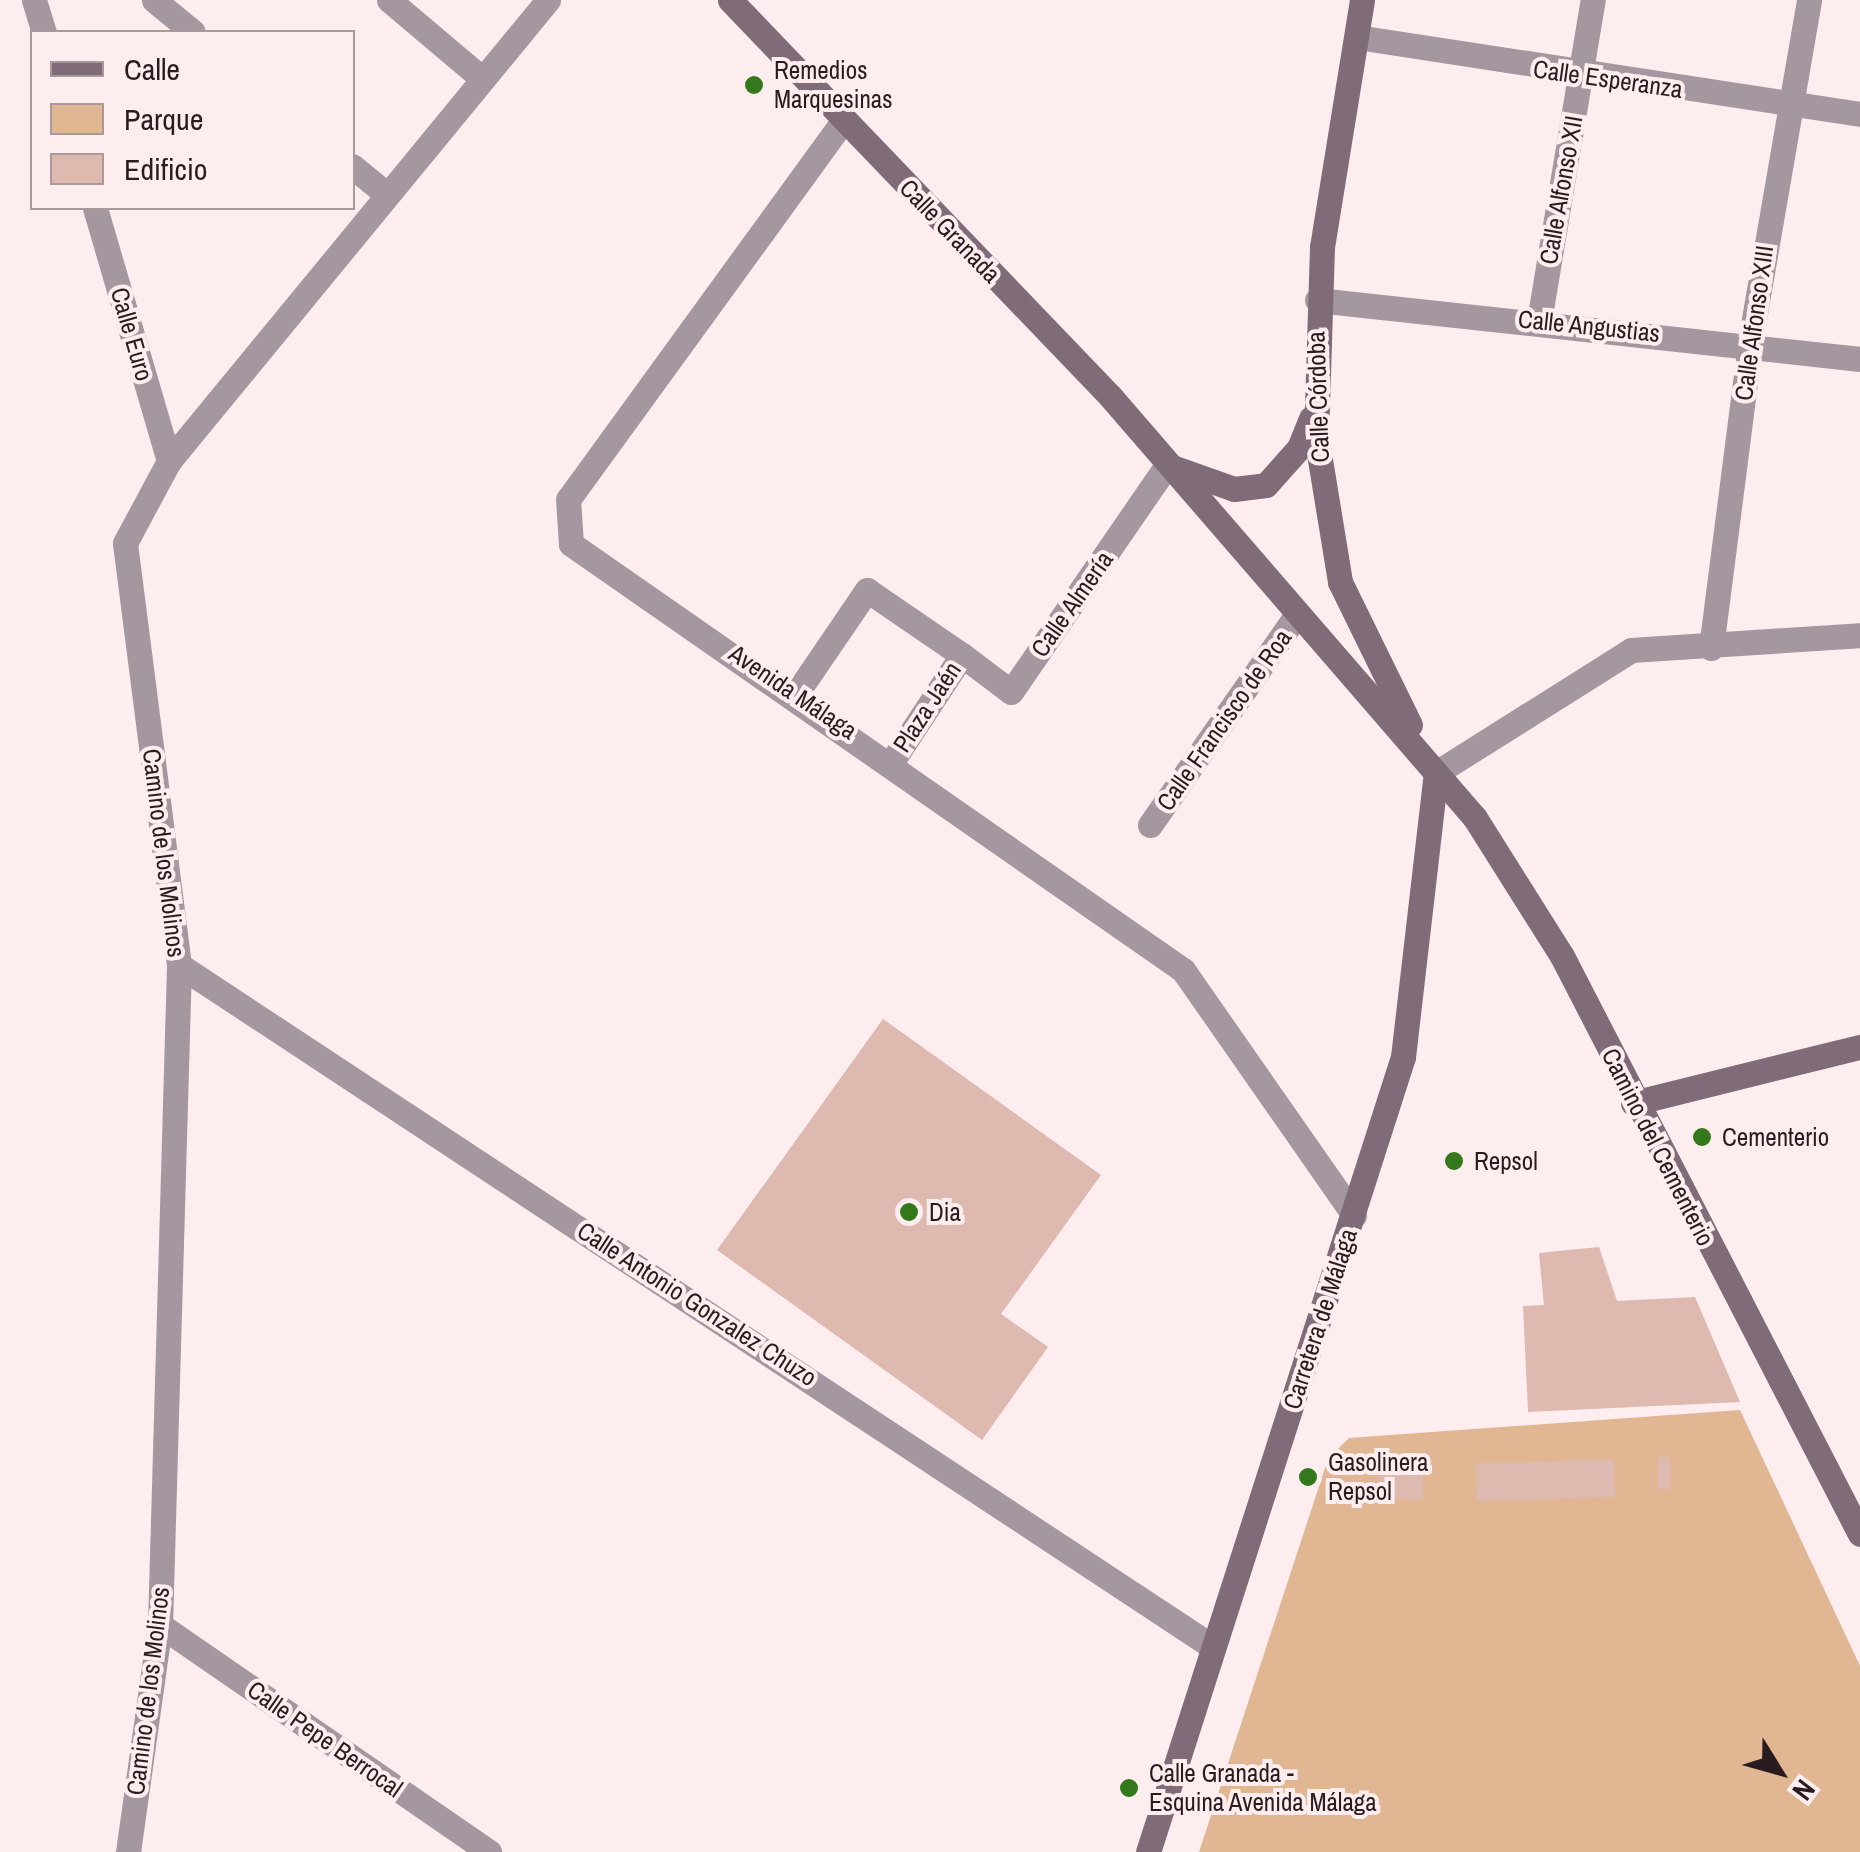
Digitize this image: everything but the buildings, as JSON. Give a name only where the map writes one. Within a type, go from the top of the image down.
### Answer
[{"type":"street","points":[[34,0],[43,30]]},
{"type":"street","points":[[154,0],[191,30]]},
{"type":"street","points":[[389,0],[480,77]]},
{"type":"street","name":"Camino de los Molinos","points":[[128,1852],[160,1625],[179,965],[125,543],[169,461],[384,193],[548,0]]},
{"type":"street","name":"Calle Granada","points":[[730,0],[1167,465],[1436,773]]},
{"type":"street","name":"Calle Córdoba","points":[[1362,0],[1318,300],[1316,400],[1340,582],[1436,773]]},
{"type":"street","name":"Calle Alfonso XII","points":[[1539,321],[1592,0]]},
{"type":"street","name":"Calle Alfonso XIII","points":[[1711,648],[1750,342],[1788,102],[1809,0]]},
{"type":"street","name":"Calle Esperanza","points":[[1358,37],[1580,78],[1860,114]]},
{"type":"street","name":"Avenida Málaga","points":[[842,120],[568,499],[571,544],[894,760],[1183,970],[1354,1215]]},
{"type":"street","points":[[355,169],[384,193]]},
{"type":"street","name":"Calle Euro","points":[[96,210],[169,461]]},
{"type":"street","name":"Calle Angustias","points":[[1318,300],[1750,342],[1860,358]]},
{"type":"street","name":"Calle Granada","points":[[1167,465],[1234,489],[1266,485],[1299,448],[1316,400]]},
{"type":"street","name":"Calle Almería","points":[[962,655],[1011,692],[1167,465]]},
{"type":"street","name":"Plaza Jaén","points":[[796,694],[868,590],[962,655],[894,760]]},
{"type":"street","name":"Calle Francisco de Roa","points":[[1150,825],[1297,614]]},
{"type":"street","points":[[1436,773],[1631,650],[1711,648],[1860,635]]},
{"type":"street","name":"Camino del Cementerio","points":[[1436,773],[1522,885],[1632,1103],[1860,1534]]},
{"type":"street","name":"Carretera de Málaga","points":[[1148,1852],[1403,1057],[1436,773]]},
{"type":"street","name":"Calle Antonio Gonzalez Chuzo","points":[[179,965],[1213,1647]]},
{"type":"street","points":[[1632,1103],[1860,1047]]},
{"type":"street","name":"Calle Pepe Berrocal","points":[[160,1625],[490,1852]]},
{"type":"green space","points":[[1740,1410],[1860,1666],[1860,1852],[1199,1852],[1328,1459],[1349,1438]]},
{"type":"place","name":"Remedios Marquesinas","points":[[754,85]]},
{"type":"place","name":"Cementerio","points":[[1702,1137]]},
{"type":"place","name":"Repsol","points":[[1454,1161]]},
{"type":"place","name":"Dia","points":[[909,1212]]},
{"type":"place","name":"Gasolinera Repsol","points":[[1308,1477]]},
{"type":"place","name":"Calle Granada - Esquina Avenida Málaga","points":[[1129,1788]]}]
